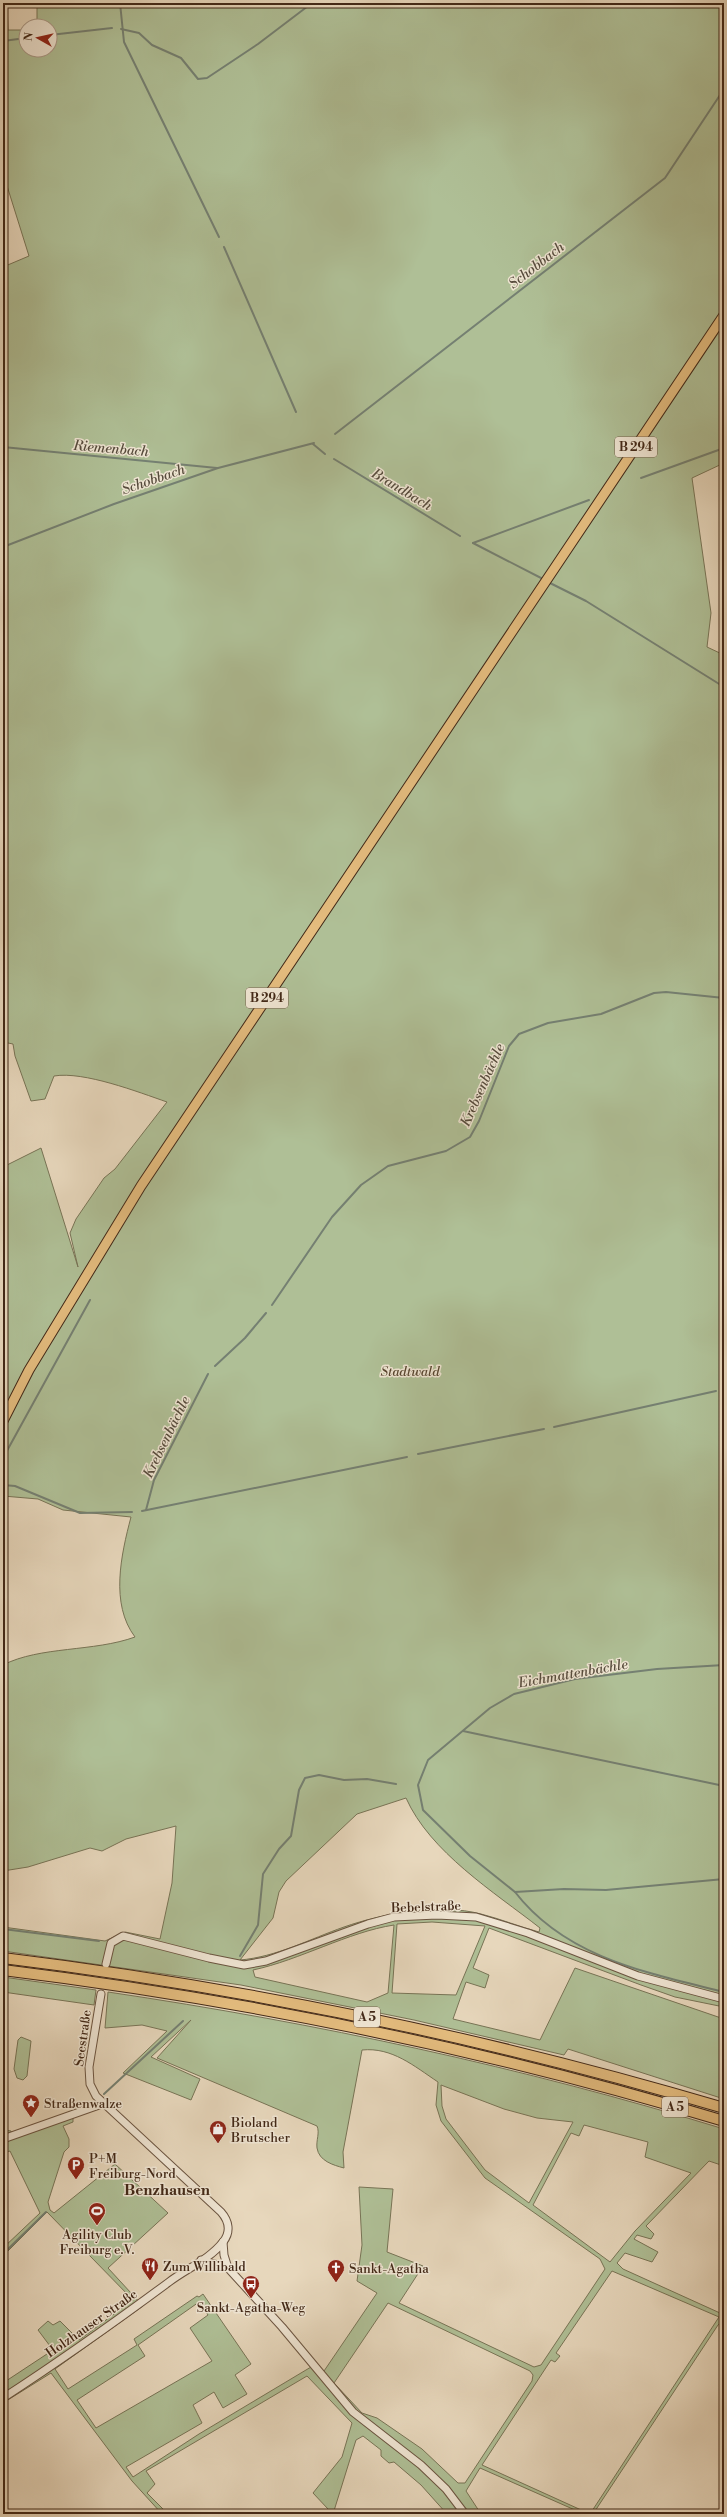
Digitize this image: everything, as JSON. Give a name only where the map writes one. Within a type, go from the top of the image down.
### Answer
[{"type":"highway","name":"A 5","points":[[3,1958],[206,1987],[365,2017],[576,2066],[724,2108]]},
{"type":"highway","name":"A 5","points":[[3,1970],[170,1994],[392,2035],[575,2079],[724,2121]]},
{"type":"main road","name":"B 294","points":[[3,1421],[29,1370],[141,1186],[724,315]]},
{"type":"street","name":"Bebelstraße","points":[[106,1964],[108,1949],[116,1938],[130,1936],[230,1963],[254,1964],[378,1921],[396,1917],[460,1916],[490,1920],[638,1976],[724,1999]]},
{"type":"street","name":"Seestraße","points":[[101,1994],[89,2067],[90,2084],[102,2104],[152,2146],[226,2218],[229,2229],[223,2242],[224,2255],[228,2268]]},
{"type":"street","points":[[89,2108],[96,2096]]},
{"type":"street","points":[[3,2139],[102,2104]]},
{"type":"street","points":[[201,2260],[223,2242]]},
{"type":"street","points":[[201,2260],[228,2268],[282,2327],[337,2396],[353,2412],[425,2469],[446,2489],[465,2514]]},
{"type":"street","name":"Holzhauser Straße","points":[[3,2398],[116,2322],[201,2260]]},
{"type":"green space","name":"Stadtwald","points":[[3,3],[7,3],[8,30],[18,30],[18,58],[58,58],[58,18],[37,18],[37,3],[724,3],[724,463],[692,478],[711,613],[707,647],[724,655],[724,2007],[675,1997],[489,1928],[473,1968],[489,1975],[485,1988],[466,1982],[453,2019],[540,2040],[575,1968],[724,2019],[724,2099],[568,2049],[564,2055],[414,2020],[241,1985],[3,1951],[3,1927],[105,1941],[125,1932],[160,1939],[172,1883],[176,1826],[126,1839],[102,1851],[90,1848],[28,1867],[3,1871],[3,1665],[33,1655],[119,1642],[135,1637],[127,1624],[122,1610],[120,1595],[121,1563],[131,1517],[63,1510],[38,1499],[3,1496],[3,1167],[41,1148],[78,1267],[70,1233],[76,1219],[104,1178],[115,1169],[167,1102],[111,1083],[66,1075],[54,1076],[45,1099],[31,1101],[15,1056],[13,1044],[3,1042],[3,267],[29,256],[3,173]],"holes":[[[406,1798],[417,1818],[431,1836],[465,1870],[540,1928],[539,1932],[481,1914],[465,1911],[448,1909],[412,1911],[360,1922],[293,1947],[267,1955],[240,1960],[273,1918],[279,1892],[286,1881],[357,1814]],[[432,1922],[485,1926],[456,1995],[392,1993],[397,1924]],[[394,1925],[388,1993],[367,2002],[255,1977],[253,1970],[288,1960],[359,1934]]]},
{"type":"green space","points":[[3,1977],[96,1990],[94,2005],[3,1992]]},
{"type":"green space","points":[[108,1992],[186,2004],[419,2049],[572,2086],[724,2129],[724,2166],[709,2161],[646,2226],[654,2234],[651,2239],[637,2235],[634,2239],[658,2252],[652,2262],[625,2253],[617,2263],[623,2269],[720,2313],[724,2310],[724,2320],[718,2325],[593,2514],[590,2514],[584,2514],[480,2468],[466,2491],[481,2514],[447,2514],[421,2485],[394,2462],[389,2463],[381,2456],[381,2450],[363,2436],[356,2440],[333,2514],[326,2514],[328,2509],[313,2493],[342,2457],[352,2423],[307,2376],[146,2471],[155,2484],[147,2493],[168,2514],[162,2514],[132,2481],[51,2373],[3,2403],[3,2383],[53,2350],[38,2330],[48,2321],[53,2325],[60,2321],[79,2340],[133,2300],[47,2212],[3,2256],[3,2248],[40,2213],[10,2151],[3,2153],[5,2130],[11,2131],[13,2136],[73,2118],[73,2122],[63,2126],[69,2139],[69,2147],[64,2152],[48,2202],[50,2210],[54,2213],[115,2164],[168,2213],[108,2268],[143,2306],[55,2369],[68,2389],[137,2345],[134,2339],[197,2296],[199,2297],[203,2294],[251,2364],[235,2375],[247,2394],[223,2408],[214,2392],[193,2405],[202,2423],[126,2467],[133,2477],[199,2434],[316,2364],[324,2371],[377,2293],[357,2281],[362,2245],[359,2187],[393,2189],[387,2252],[423,2266],[399,2303],[534,2367],[541,2365],[605,2269],[600,2259],[485,2178],[441,2121],[436,2105],[438,2082],[402,2059],[383,2051],[362,2050],[343,2152],[344,2168],[327,2162],[318,2152],[317,2126],[157,2058],[191,2020],[151,2057],[200,2079],[191,2100],[123,2073],[167,2031],[142,2025],[105,2028]],"holes":[[[441,2085],[504,2109],[537,2118],[573,2122],[529,2203],[485,2170],[446,2119],[442,2106]],[[584,2125],[648,2142],[645,2157],[691,2173],[635,2231],[610,2262],[533,2205],[571,2133],[579,2136]],[[612,2271],[719,2317],[590,2514],[482,2465],[551,2360],[555,2362],[560,2356],[556,2353]],[[199,2302],[208,2315],[190,2328],[212,2361],[96,2428],[77,2400],[145,2356],[138,2345]],[[388,2303],[530,2371],[533,2375],[532,2381],[465,2483],[458,2483],[422,2449],[377,2418],[362,2413],[334,2383]]]},
{"type":"green space","points":[[21,2037],[31,2041],[27,2076],[23,2080],[17,2078],[14,2069],[18,2040]]},
{"type":"waterway","points":[[120,3],[124,42],[219,237]]},
{"type":"waterway","name":"Riemenbach","points":[[121,29],[139,33],[152,45],[181,58],[198,79],[207,78],[258,44],[312,3]]},
{"type":"waterway","name":"Riemenbach","points":[[58,34],[112,28]]},
{"type":"waterway","name":"Riemenbach","points":[[3,41],[18,39]]},
{"type":"waterway","name":"Schobbach","points":[[335,434],[665,178],[724,89]]},
{"type":"waterway","points":[[224,247],[296,412]]},
{"type":"waterway","name":"Schobbach","points":[[3,547],[114,504],[218,468],[314,443]]},
{"type":"waterway","name":"Brandbach","points":[[313,444],[325,454]]},
{"type":"waterway","name":"Riemenbach","points":[[3,447],[217,468]]},
{"type":"waterway","name":"Brandbach","points":[[641,478],[724,448]]},
{"type":"waterway","name":"Brandbach","points":[[334,459],[460,536]]},
{"type":"waterway","name":"Brandbach","points":[[473,543],[589,500]]},
{"type":"waterway","points":[[473,543],[543,579]]},
{"type":"waterway","points":[[548,582],[586,601],[724,687]]},
{"type":"waterway","name":"Krebsenbächle","points":[[272,1305],[332,1217],[361,1185],[388,1166],[446,1151],[470,1137],[479,1121],[509,1046],[519,1034],[548,1023],[601,1014],[654,993],[666,992],[724,998]]},
{"type":"waterway","points":[[3,1458],[90,1300]]},
{"type":"waterway","name":"Krebsenbächle","points":[[215,1366],[245,1338],[266,1313]]},
{"type":"waterway","name":"Krebsenbächle","points":[[146,1510],[154,1480],[208,1374]]},
{"type":"waterway","points":[[554,1427],[716,1391]]},
{"type":"waterway","points":[[418,1454],[544,1429]]},
{"type":"waterway","points":[[142,1511],[407,1457]]},
{"type":"waterway","points":[[3,1485],[15,1486],[80,1513],[132,1512]]},
{"type":"waterway","points":[[724,1665],[657,1669],[575,1679],[514,1694],[490,1708],[428,1760],[418,1785],[423,1810],[470,1856],[515,1892],[564,1889],[606,1890],[724,1879]]},
{"type":"waterway","points":[[463,1731],[724,1786]]},
{"type":"waterway","name":"Eichmattenbächle","points":[[240,1956],[258,1925],[263,1874],[279,1849],[291,1836],[299,1790],[305,1778],[319,1775],[344,1780],[367,1779],[396,1784]]},
{"type":"waterway","points":[[515,1892],[536,1914],[558,1933],[584,1948],[610,1960],[666,1978],[724,1992]]},
{"type":"waterway","points":[[3,1929],[99,1941]]},
{"type":"waterway","name":"Eichmattenbächle","points":[[104,2094],[183,2021]]},
{"type":"waterway","name":"Eichmattenbächle","points":[[3,2254],[46,2212]]},
{"type":"place","name":"Straßenwalze","points":[[31,2118]]},
{"type":"place","name":"Bioland Brutscher","points":[[218,2144]]},
{"type":"place","name":"P+M Freiburg-Nord","points":[[76,2180]]},
{"type":"place","name":"Agility Club Freiburg e.V.","points":[[97,2226]]},
{"type":"place","name":"Zum Willibald","points":[[150,2281]]},
{"type":"place","name":"Sankt-Agatha","points":[[336,2283]]},
{"type":"place","name":"Sankt-Agatha-Weg","points":[[251,2299]]},
{"type":"district","name":"Benzhausen","points":[[167,2190]]}]
